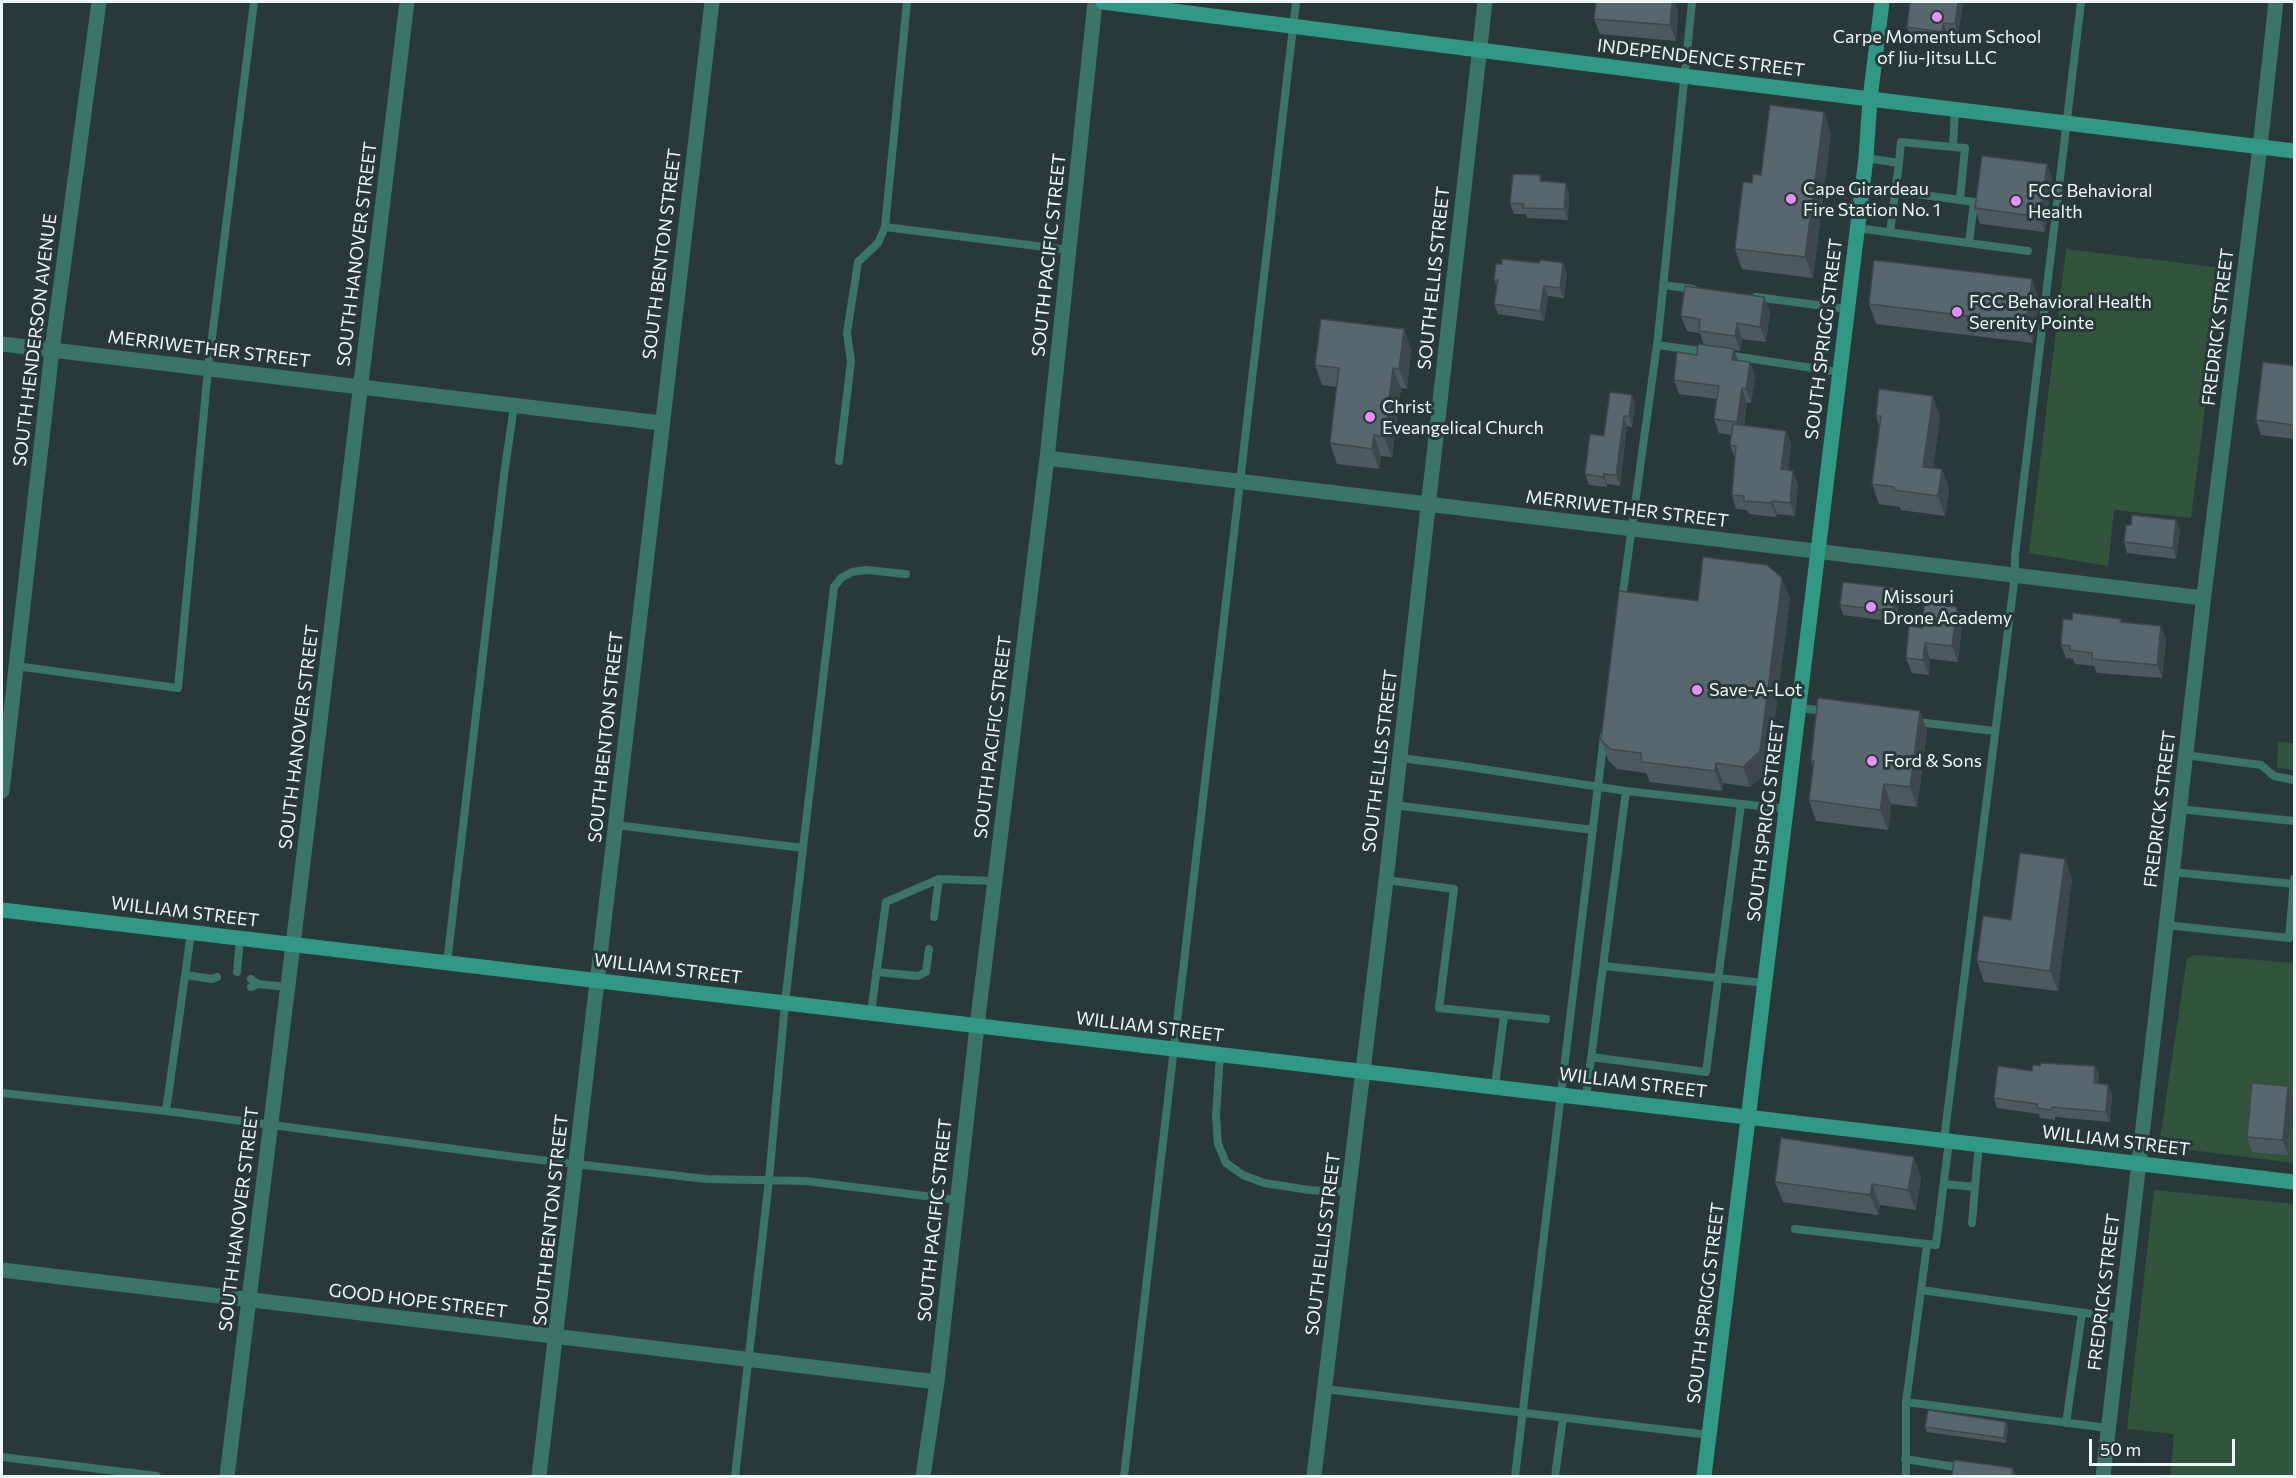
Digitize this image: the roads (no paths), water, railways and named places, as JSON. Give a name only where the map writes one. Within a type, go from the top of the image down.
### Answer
[{"type":"main road","name":"INDEPENDENCE STREET","points":[[1103,2],[2295,151]]},
{"type":"main road","name":"SOUTH SPRIGG STREET","points":[[1704,1476],[1866,158],[1881,2]]},
{"type":"main road","name":"WILLIAM STREET","points":[[2,910],[2295,1182]]},
{"type":"street","name":"SOUTH HENDERSON AVENUE","points":[[2,791],[52,350],[99,2]]},
{"type":"street","name":"SOUTH HANOVER STREET","points":[[227,1476],[294,945],[407,2]]},
{"type":"street","name":"SOUTH BENTON STREET","points":[[539,1476],[712,2]]},
{"type":"street","name":"SOUTH PACIFIC STREET","points":[[923,1476],[937,1382],[994,881],[1047,458],[1095,2]]},
{"type":"street","name":"SOUTH ELLIS STREET","points":[[1314,1476],[1386,880],[1485,2]]},
{"type":"street","name":"FREDRICK STREET","points":[[2103,1476],[2185,755],[2276,2]]},
{"type":"street","name":"MERRIWETHER STREET","points":[[2,344],[661,423]]},
{"type":"street","name":"MERRIWETHER STREET","points":[[1047,458],[2204,598]]},
{"type":"street","name":"GOOD HOPE STREET","points":[[2,1270],[937,1382]]},
{"type":"lane","points":[[16,666],[178,688],[208,369],[254,2]]},
{"type":"lane","points":[[839,461],[851,361],[848,333],[858,262],[879,243],[885,227],[907,2]]},
{"type":"lane","points":[[1124,1476],[1296,2]]},
{"type":"lane","points":[[1620,610],[1656,345],[1692,2]]},
{"type":"lane","points":[[1795,1229],[1936,1245],[1944,1184],[1946,1140],[2015,575],[2015,555],[2081,2]]},
{"type":"lane","points":[[1953,147],[1955,110]]},
{"type":"lane","points":[[1890,232],[1901,142],[1965,148],[1960,200]]},
{"type":"lane","points":[[1866,158],[1899,163]]},
{"type":"lane","points":[[1895,190],[1974,202],[1969,243]]},
{"type":"lane","points":[[885,227],[1069,250]]},
{"type":"lane","points":[[1857,228],[2028,251]]},
{"type":"lane","points":[[1663,285],[1697,289]]},
{"type":"lane","points":[[1743,295],[1847,309]]},
{"type":"lane","points":[[1656,345],[1839,372]]},
{"type":"lane","points":[[447,963],[514,406]]},
{"type":"lane","points":[[735,1476],[785,1003],[834,587],[841,578],[852,572],[866,570],[906,574]]},
{"type":"lane","points":[[1799,708],[1834,712]]},
{"type":"lane","points":[[1903,720],[1995,731]]},
{"type":"lane","points":[[1515,1476],[1605,727]]},
{"type":"lane","points":[[2185,755],[2261,765],[2274,777],[2295,780]]},
{"type":"lane","points":[[1400,758],[1626,791],[1787,809]]},
{"type":"lane","points":[[1586,1097],[1626,791]]},
{"type":"lane","points":[[1591,1057],[1706,1072],[1741,804]]},
{"type":"lane","points":[[1394,805],[1593,830]]},
{"type":"lane","points":[[2179,808],[2295,820]]},
{"type":"lane","points":[[616,825],[803,848]]},
{"type":"lane","points":[[2172,872],[2294,884]]},
{"type":"lane","points":[[871,1013],[886,903],[939,879],[994,881]]},
{"type":"lane","points":[[934,917],[939,879]]},
{"type":"lane","points":[[2166,924],[2289,938],[2295,879]]},
{"type":"lane","points":[[1386,880],[1454,889],[1439,1008],[1545,1019]]},
{"type":"lane","points":[[166,1111],[191,933]]},
{"type":"lane","points":[[237,972],[240,938]]},
{"type":"lane","points":[[876,972],[918,976],[926,972],[929,949]]},
{"type":"lane","points":[[1604,966],[1766,983]]},
{"type":"lane","points":[[186,975],[215,980]]},
{"type":"lane","points":[[254,983],[288,987]]},
{"type":"lane","points":[[1495,1086],[1504,1016]]},
{"type":"lane","points":[[1220,1054],[1216,1115],[1218,1144],[1226,1163],[1243,1175],[1264,1183],[1309,1190],[1348,1192]]},
{"type":"lane","points":[[2,1093],[166,1111],[515,1157],[577,1162],[706,1179],[806,1181],[957,1200]]},
{"type":"lane","points":[[1972,1223],[1979,1144]]},
{"type":"lane","points":[[1944,1184],[1975,1187]]},
{"type":"lane","points":[[1906,1476],[1906,1402],[1927,1245]]},
{"type":"lane","points":[[1921,1290],[2121,1318]]},
{"type":"lane","points":[[2066,1423],[2082,1312]]},
{"type":"lane","points":[[1325,1389],[1709,1435]]},
{"type":"lane","points":[[1906,1402],[2108,1428]]},
{"type":"lane","points":[[1555,1476],[1563,1418]]},
{"type":"lane","points":[[2,1457],[157,1476]]},
{"type":"lane","points":[[1905,1459],[1975,1471]]},
{"type":"place","name":"Carpe Momentum School of Jiu-Jitsu LLC","points":[[1937,17]]},
{"type":"place","name":"Cape Girardeau Fire Station No. 1","points":[[1791,199]]},
{"type":"place","name":"FCC Behavioral Health","points":[[2016,201]]},
{"type":"place","name":"FCC Behavioral Health Serenity Pointe","points":[[1957,312]]},
{"type":"place","name":"Christ Eveangelical Church","points":[[1370,417]]},
{"type":"place","name":"Missouri Drone Academy","points":[[1871,607]]},
{"type":"place","name":"Save-A-Lot","points":[[1697,690]]},
{"type":"place","name":"Ford & Sons","points":[[1872,761]]}]
